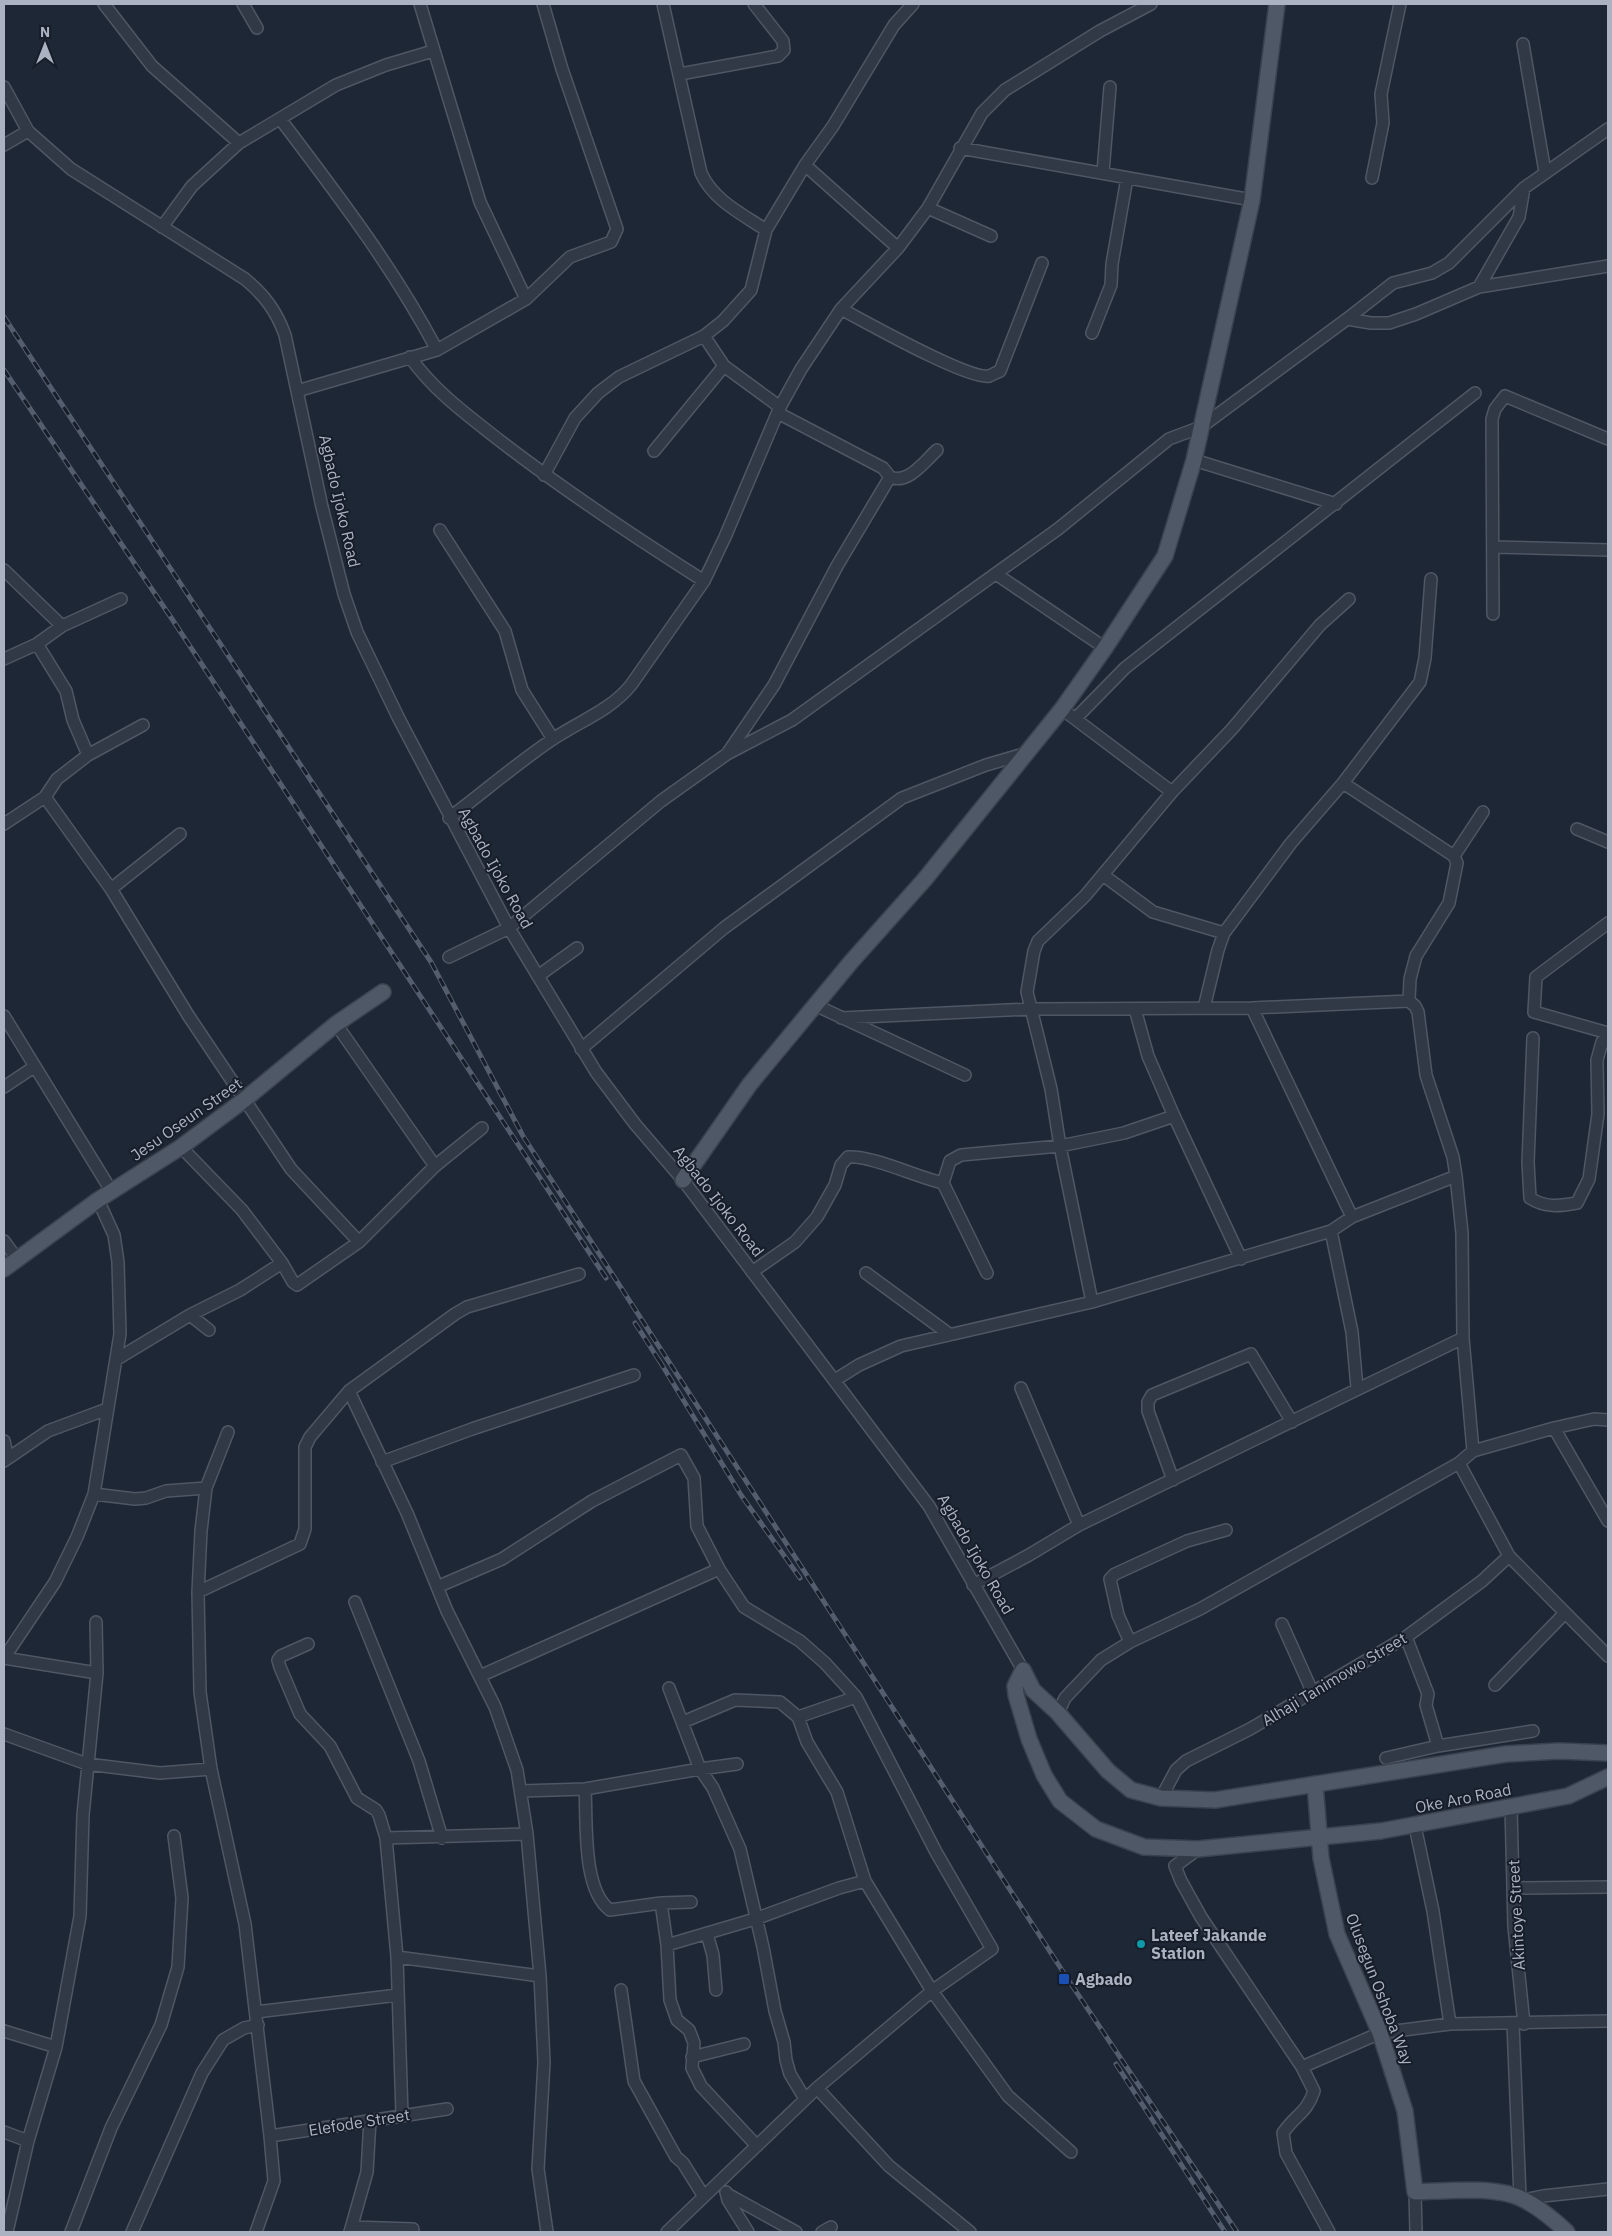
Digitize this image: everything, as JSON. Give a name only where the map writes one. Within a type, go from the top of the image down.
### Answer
[{"type":"main road","points":[[683,1180],[750,1084],[815,1005],[925,879],[1062,709],[1105,648],[1165,556],[1194,460],[1252,200],[1277,4]]},
{"type":"main road","name":"Jesu Oseun Street","points":[[4,1269],[98,1200],[181,1147],[244,1100],[336,1024],[383,992]]},
{"type":"main road","points":[[1022,1670],[1015,1686],[1016,1695],[1044,1775],[1060,1800],[1096,1829],[1144,1847],[1198,1849],[1319,1838]]},
{"type":"main road","name":"Agbado Ijoko Road","points":[[1022,1670],[1033,1690],[1058,1713],[1108,1771],[1131,1790],[1161,1798],[1215,1800],[1315,1784]]},
{"type":"main road","points":[[1315,1784],[1506,1754],[1559,1751],[1608,1753]]},
{"type":"main road","name":"Oke Aro Road","points":[[1319,1838],[1415,1826],[1568,1796],[1608,1777]]},
{"type":"main road","name":"Olusegun Oshoba Way","points":[[1315,1784],[1321,1858],[1337,1934],[1380,2033],[1406,2111],[1415,2192]]},
{"type":"main road","points":[[1415,2192],[1484,2190],[1522,2199],[1547,2213],[1567,2232]]},
{"type":"street","points":[[104,4],[152,66],[239,143]]},
{"type":"street","points":[[243,4],[257,28]]},
{"type":"street","points":[[420,4],[480,202],[526,299]]},
{"type":"street","points":[[297,391],[437,350],[526,299],[570,257],[611,242],[617,229],[562,69],[543,4]]},
{"type":"street","points":[[663,4],[680,74],[700,174],[715,195],[766,230]]},
{"type":"street","points":[[680,74],[778,56],[784,50],[783,41],[754,4]]},
{"type":"street","points":[[544,476],[575,418],[598,393],[619,377],[704,336],[723,321],[751,290],[766,230],[805,165],[833,126],[894,25],[913,4]]},
{"type":"street","points":[[449,818],[553,739],[621,698],[704,581],[725,537],[779,410],[840,309],[898,248],[928,208],[960,148],[982,113],[1005,90],[1100,31],[1151,4]]},
{"type":"street","points":[[1372,178],[1383,123],[1382,89],[1400,4]]},
{"type":"street","points":[[1523,44],[1545,172]]},
{"type":"street","points":[[162,227],[192,186],[239,143],[281,120],[336,85],[379,68],[433,51]]},
{"type":"street","name":"Agbado Ijoko Road","points":[[4,87],[28,131],[71,170],[244,278],[264,296],[278,316],[285,335],[322,507],[350,612],[398,717],[449,818],[509,928],[581,1049],[635,1124],[683,1180],[942,1524],[973,1585],[1022,1670]]},
{"type":"street","points":[[1103,172],[1110,87]]},
{"type":"street","points":[[281,120],[371,240],[413,304],[437,350]]},
{"type":"street","points":[[449,957],[509,928],[661,802],[728,754],[792,720],[1058,529],[1169,439],[1201,427],[1394,283],[1432,273],[1449,263],[1524,188],[1608,130]]},
{"type":"street","points":[[4,145],[28,131]]},
{"type":"street","points":[[960,148],[1252,200]]},
{"type":"street","points":[[805,165],[898,248]]},
{"type":"street","points":[[1092,333],[1111,285],[1112,264],[1127,178]]},
{"type":"street","points":[[1480,287],[1519,216],[1524,188]]},
{"type":"street","points":[[928,208],[991,236]]},
{"type":"street","points":[[840,309],[915,348],[966,371],[988,376],[1000,371],[1042,264]]},
{"type":"street","points":[[1346,319],[1371,323],[1388,323],[1416,314],[1480,287],[1608,266]]},
{"type":"street","points":[[704,336],[724,366],[779,410],[882,468],[890,477],[897,480],[905,478],[937,450]]},
{"type":"street","points":[[410,357],[434,388],[544,476],[704,581]]},
{"type":"street","points":[[654,451],[724,366]]},
{"type":"street","points":[[1076,718],[1124,668],[1336,504],[1475,393]]},
{"type":"street","points":[[1493,614],[1492,419],[1494,410],[1505,396],[1608,438]]},
{"type":"street","points":[[1194,460],[1336,504]]},
{"type":"street","points":[[728,754],[778,679],[837,566],[890,477]]},
{"type":"street","points":[[440,530],[505,631],[522,690],[553,739]]},
{"type":"street","points":[[1493,547],[1608,550]]},
{"type":"street","points":[[4,570],[62,626]]},
{"type":"street","points":[[996,574],[1105,648]]},
{"type":"street","points":[[1204,1008],[1224,933],[1292,843],[1343,783],[1420,682],[1425,658],[1431,579]]},
{"type":"street","points":[[4,659],[37,644],[62,626],[121,599]]},
{"type":"street","points":[[1092,1302],[1060,1146],[1052,1088],[1028,992],[1028,979],[1038,942],[1085,896],[1172,792],[1232,729],[1320,625],[1349,599]]},
{"type":"street","points":[[37,644],[66,691],[73,720],[88,756]]},
{"type":"street","points":[[1062,709],[1172,792]]},
{"type":"street","points":[[4,824],[45,797],[58,778],[88,756],[142,725]]},
{"type":"street","points":[[581,1049],[724,928],[902,798],[986,765],[1028,753]]},
{"type":"street","points":[[1343,783],[1454,856],[1457,864],[1449,903],[1416,956],[1410,979],[1409,1001]]},
{"type":"street","points":[[45,797],[112,889],[188,1015],[291,1168],[359,1242]]},
{"type":"street","points":[[1454,856],[1482,812]]},
{"type":"street","points":[[1577,828],[1608,842]]},
{"type":"street","points":[[112,889],[180,834]]},
{"type":"street","points":[[1103,875],[1153,912],[1224,933]]},
{"type":"street","points":[[1608,923],[1536,977],[1534,1012],[1608,1034]]},
{"type":"street","points":[[538,976],[577,948]]},
{"type":"street","points":[[841,1018],[1031,1009],[1252,1008],[1409,1001],[1418,1012],[1426,1075],[1453,1157],[1456,1176],[1462,1233],[1464,1338],[1473,1451]]},
{"type":"street","points":[[815,1005],[965,1075]]},
{"type":"street","points":[[1252,1008],[1352,1217]]},
{"type":"street","points":[[1135,1009],[1148,1056],[1174,1116],[1242,1259]]},
{"type":"street","points":[[4,1016],[112,1192]]},
{"type":"street","points":[[336,1024],[434,1166]]},
{"type":"street","points":[[1533,1038],[1528,1162],[1530,1198],[1537,1203],[1555,1207],[1576,1203],[1589,1179],[1598,1114],[1597,1060],[1602,1042],[1608,1042]]},
{"type":"street","points":[[4,1087],[34,1067]]},
{"type":"street","points":[[987,1273],[943,1183],[950,1161],[955,1157],[1060,1146],[1124,1133],[1174,1116]]},
{"type":"street","points":[[181,1147],[242,1210],[297,1285],[359,1242],[434,1166],[482,1128]]},
{"type":"street","points":[[752,1272],[795,1242],[818,1217],[835,1185],[841,1165],[848,1158],[859,1156],[920,1178],[943,1183]]},
{"type":"street","points":[[835,1380],[859,1365],[901,1346],[1092,1302],[1331,1231],[1352,1217],[1456,1176]]},
{"type":"street","points":[[97,1674],[4,1658],[55,1582],[77,1537],[94,1494],[120,1334],[118,1262],[114,1234],[98,1200]]},
{"type":"street","points":[[1331,1231],[1352,1332],[1357,1388]]},
{"type":"street","points":[[4,1241],[17,1258]]},
{"type":"street","points":[[117,1360],[190,1315],[240,1290],[282,1263]]},
{"type":"street","points":[[866,1273],[948,1334]]},
{"type":"street","points":[[198,1592],[300,1544],[305,1529],[305,1447],[310,1437],[349,1390],[403,1349],[467,1307],[580,1274]]},
{"type":"street","points":[[190,1315],[210,1330]]},
{"type":"street","points":[[973,1585],[1079,1525],[1292,1422],[1357,1388],[1464,1338]]},
{"type":"street","points":[[1173,1480],[1148,1411],[1148,1402],[1152,1395],[1251,1354],[1292,1422]]},
{"type":"street","points":[[382,1462],[472,1429],[634,1375]]},
{"type":"street","points":[[1021,1388],[1079,1525]]},
{"type":"street","points":[[349,1390],[407,1513],[437,1587],[506,1734],[518,1770],[527,1834],[540,1976],[544,2062],[538,2179],[547,2232]]},
{"type":"street","points":[[4,1441],[6,1460],[48,1431],[107,1409]]},
{"type":"street","points":[[1058,1713],[1065,1698],[1101,1660],[1130,1642],[1200,1609],[1460,1463],[1473,1451],[1554,1428],[1594,1419],[1608,1420]]},
{"type":"street","points":[[1554,1428],[1608,1521]]},
{"type":"street","points":[[228,1432],[206,1488],[198,1592],[200,1692],[211,1769],[245,1924],[270,2136],[274,2181],[256,2232]]},
{"type":"street","points":[[437,1587],[502,1559],[592,1501],[682,1455],[694,1478],[697,1526],[719,1569],[744,1607],[800,1641],[826,1663],[856,1697],[936,1852],[992,1949],[932,1991],[817,2088],[667,2232]]},
{"type":"street","points":[[1460,1463],[1509,1556],[1608,1656]]},
{"type":"street","points":[[94,1494],[135,1499],[166,1492],[206,1488]]},
{"type":"street","points":[[1130,1642],[1118,1614],[1110,1579],[1115,1574],[1178,1544],[1226,1530]]},
{"type":"street","name":"Alhaji Tanimowo Street","points":[[1161,1798],[1176,1770],[1186,1761],[1250,1729],[1406,1637],[1482,1581],[1509,1556]]},
{"type":"street","points":[[480,1676],[719,1569]]},
{"type":"street","points":[[355,1602],[419,1761],[442,1838]]},
{"type":"street","points":[[1495,1684],[1566,1613]]},
{"type":"street","points":[[6,2232],[28,2141],[56,2047],[80,1916],[87,1764],[97,1674],[96,1622]]},
{"type":"street","points":[[1282,1624],[1312,1691]]},
{"type":"street","points":[[1406,1637],[1428,1694],[1426,1704],[1438,1746]]},
{"type":"street","points":[[308,1644],[281,1656],[278,1660],[280,1667],[300,1714],[330,1746],[357,1798],[376,1810],[386,1838],[397,1957],[402,2115]]},
{"type":"street","points":[[669,1688],[700,1769],[713,1788],[740,1849],[790,2074],[805,2099]]},
{"type":"street","points":[[798,1717],[856,1697]]},
{"type":"street","points":[[683,1722],[735,1700],[780,1702],[798,1717],[807,1742],[836,1792],[865,1881],[932,1991],[1008,2096],[1071,2152]]},
{"type":"street","points":[[1386,1758],[1438,1746],[1533,1731]]},
{"type":"street","points":[[4,1734],[87,1764],[160,1773],[211,1769]]},
{"type":"street","points":[[520,1791],[585,1789],[737,1764]]},
{"type":"street","points":[[585,1789],[592,1880],[602,1905],[610,1910],[661,1903],[691,1902]]},
{"type":"street","name":"Akintoye Street","points":[[1511,1807],[1519,2024],[1522,2199]]},
{"type":"street","points":[[1415,1826],[1432,1911],[1450,2024]]},
{"type":"street","points":[[386,1838],[442,1838],[527,1834]]},
{"type":"street","points":[[71,2232],[111,2128],[161,2025],[178,1967],[182,1898],[174,1836]]},
{"type":"street","points":[[1198,1849],[1175,1866],[1181,1881],[1201,1917],[1302,2067],[1314,2091],[1309,2106],[1291,2121],[1283,2133],[1286,2153],[1329,2232]]},
{"type":"street","points":[[667,1945],[755,1919],[839,1888],[865,1881]]},
{"type":"street","points":[[1514,1888],[1608,1887]]},
{"type":"street","points":[[661,1903],[667,1945],[670,2000],[678,2020],[688,2030],[694,2043],[692,2068],[701,2086],[757,2146]]},
{"type":"street","points":[[707,1934],[713,1955],[716,1990]]},
{"type":"street","points":[[397,1957],[540,1976]]},
{"type":"street","points":[[621,1990],[634,2081],[676,2157],[683,2163],[704,2195]]},
{"type":"street","points":[[256,2012],[398,1995]]},
{"type":"street","points":[[1302,2067],[1380,2033],[1450,2024],[1608,2021]]},
{"type":"street","points":[[132,2232],[202,2073],[223,2040],[244,2028],[258,2025]]},
{"type":"street","points":[[4,2031],[56,2047]]},
{"type":"street","points":[[692,2058],[744,2044]]},
{"type":"street","points":[[817,2088],[889,2166],[970,2232]]},
{"type":"street","name":"Elefode Street","points":[[270,2136],[448,2109]]},
{"type":"street","points":[[370,2120],[367,2172],[351,2229],[413,2229]]},
{"type":"street","points":[[4,2132],[28,2141]]},
{"type":"street","points":[[718,2183],[727,2194],[796,2232]]},
{"type":"street","points":[[1522,2199],[1608,2189]]},
{"type":"street","points":[[1415,2192],[1416,2232]]},
{"type":"street","points":[[727,2194],[728,2200],[748,2232]]},
{"type":"railway","points":[[4,317],[431,962],[523,1136],[1069,1981],[1237,2232]]},
{"type":"railway","points":[[4,370],[172,619],[606,1278]]},
{"type":"railway","points":[[635,1323],[662,1365]]},
{"type":"railway","points":[[659,1360],[741,1495],[800,1578]]},
{"type":"railway","points":[[1116,2064],[1225,2232]]},
{"type":"place","name":"Lateef Jakande Station","points":[[1141,1944]]},
{"type":"place","name":"Agbado","points":[[1064,1979]]}]
